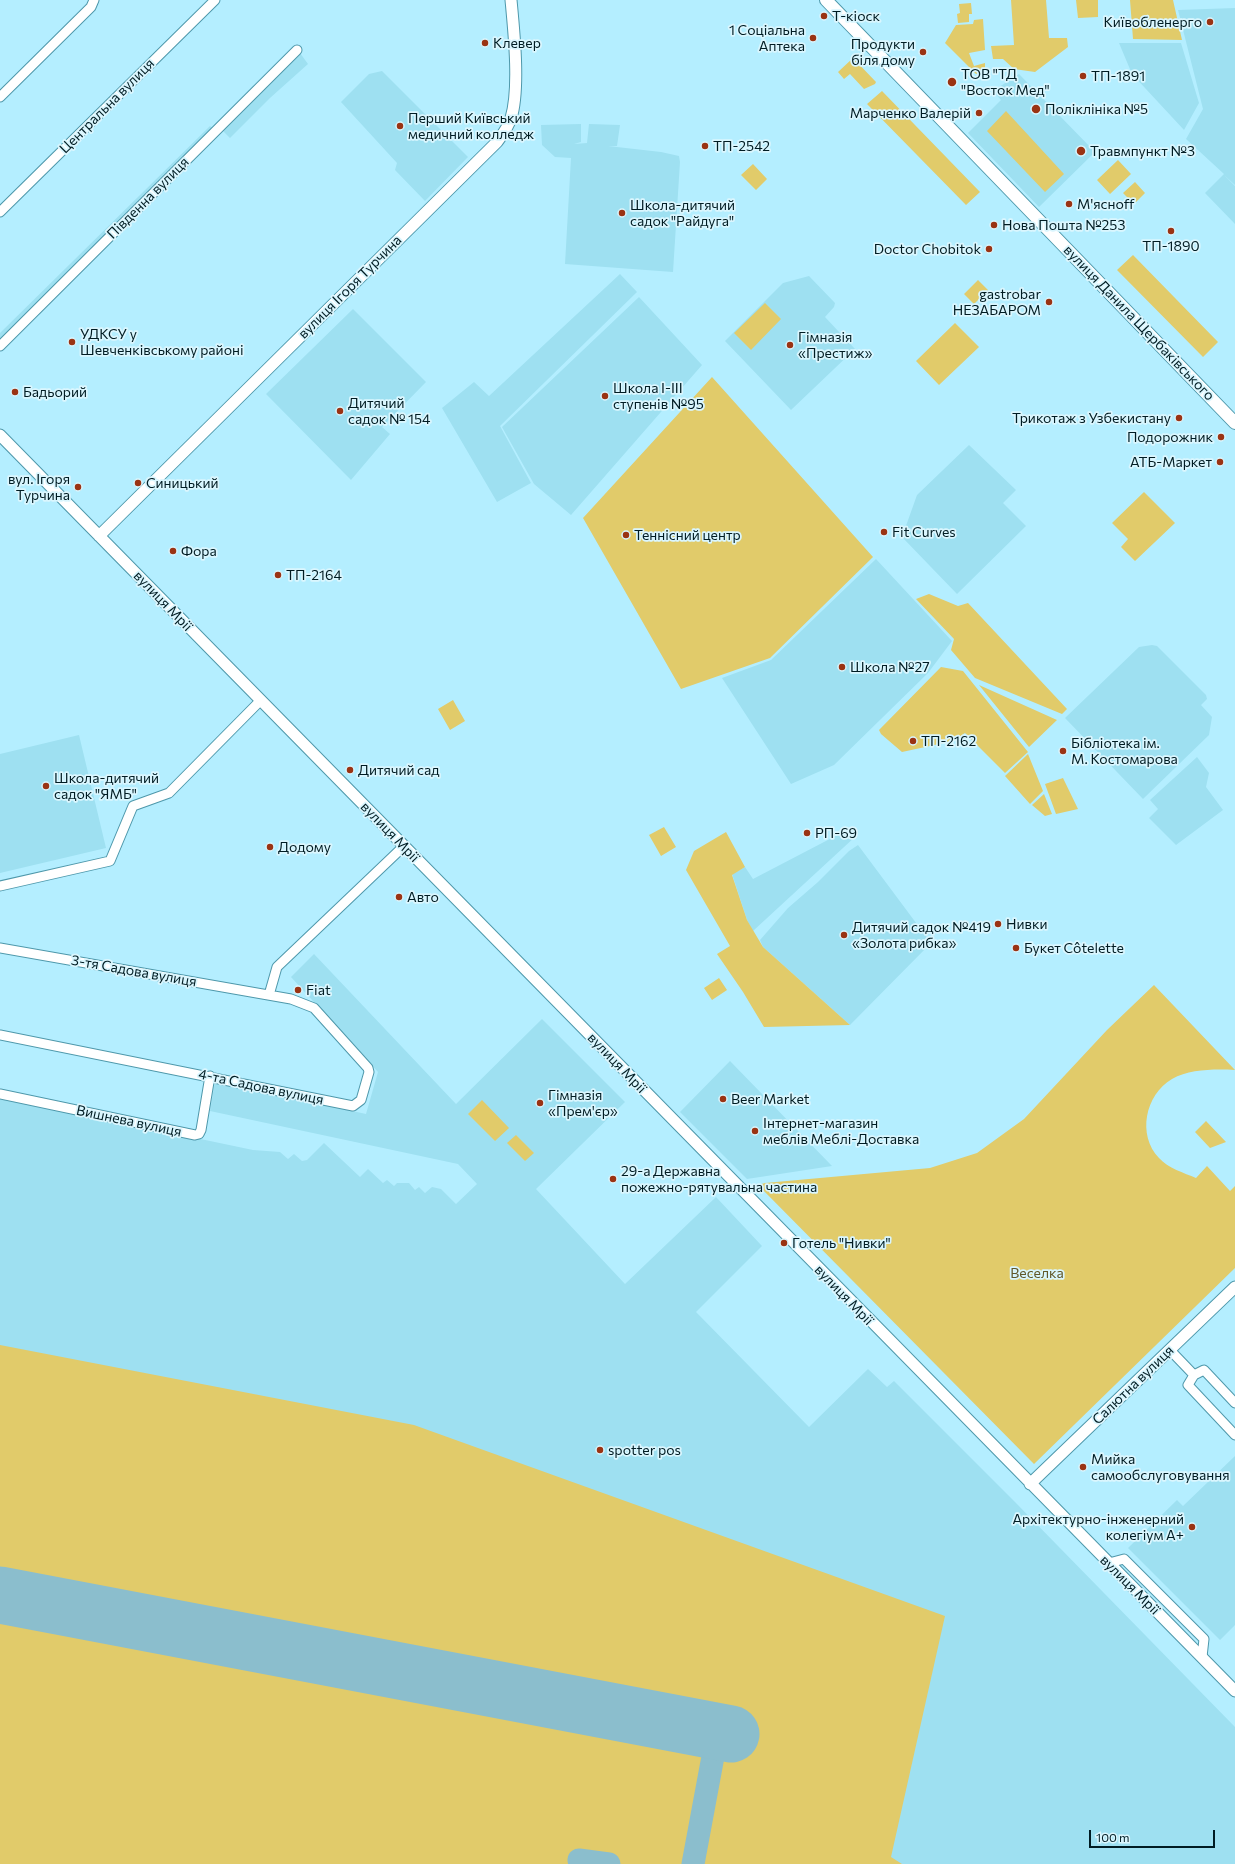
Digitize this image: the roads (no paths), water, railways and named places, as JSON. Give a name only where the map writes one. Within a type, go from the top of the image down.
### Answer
[{"type":"main road","name":"вулиця Данила Щербаківського","points":[[826,0],[1235,423]]},
{"type":"street","points":[[0,97],[91,7],[94,0]]},
{"type":"street","name":"Центральна вулиця","points":[[0,212],[215,0]]},
{"type":"street","name":"вулиця Ігоря Турчина","points":[[99,536],[497,142],[506,130],[511,117],[515,89],[511,0]]},
{"type":"street","name":"Південна вулиця","points":[[0,346],[297,50]]},
{"type":"street","name":"вулиця Мрії","points":[[0,435],[1235,1691]]},
{"type":"street","points":[[0,886],[110,861],[133,806],[169,793],[261,700]]},
{"type":"street","points":[[269,995],[278,967],[404,846]]},
{"type":"street","name":"3-тя Садова вулиця","points":[[0,948],[269,995]]},
{"type":"street","name":"4-та Садова вулиця","points":[[0,1035],[210,1076],[353,1106],[358,1104],[361,1100],[369,1072],[368,1068],[314,1008],[291,999],[269,995]]},
{"type":"street","name":"Вишнева вулиця","points":[[0,1094],[199,1134],[201,1130],[210,1076]]},
{"type":"street","name":"Салютна вулиця","points":[[1030,1484],[1235,1287]]},
{"type":"street","points":[[1170,1350],[1194,1375]]},
{"type":"street","points":[[1235,1403],[1204,1370],[1194,1375],[1188,1385],[1235,1435]]},
{"type":"place","name":"Т-кіоск","points":[[824,16]]},
{"type":"place","name":"Київобленерго","points":[[1210,22]]},
{"type":"place","name":"1 Соціальна Аптека","points":[[813,38]]},
{"type":"place","name":"Клевер","points":[[485,43]]},
{"type":"place","name":"Продукти біля дому","points":[[923,52]]},
{"type":"place","name":"ТП-1891","points":[[1083,76]]},
{"type":"place","name":"ТОВ \"ТД \"Восток Мед\"","points":[[952,82]]},
{"type":"place","name":"Поліклініка №5","points":[[1036,109]]},
{"type":"place","name":"Марченко Валерій","points":[[979,113]]},
{"type":"place","name":"Перший Київський медичний колледж","points":[[400,126]]},
{"type":"place","name":"ТП-2542","points":[[705,146]]},
{"type":"place","name":"Травмпункт №3","points":[[1081,151]]},
{"type":"place","name":"М'ясноff","points":[[1069,204]]},
{"type":"place","name":"Школа-дитячий садок \"Райдуга\"","points":[[622,213]]},
{"type":"place","name":"Нова Пошта №253","points":[[994,225]]},
{"type":"place","name":"ТП-1890","points":[[1171,231]]},
{"type":"place","name":"Doctor Chobitok","points":[[989,249]]},
{"type":"place","name":"gastrobar НЕЗАБАРОМ","points":[[1049,302]]},
{"type":"place","name":"УДКСУ у Шевченківському районі","points":[[72,342]]},
{"type":"place","name":"Гімназія «Престиж»","points":[[790,345]]},
{"type":"place","name":"Бадьорий","points":[[15,392]]},
{"type":"place","name":"Школа І-ІІІ ступенів №95","points":[[605,396]]},
{"type":"place","name":"Дитячий садок № 154","points":[[340,411]]},
{"type":"place","name":"Трикотаж з Узбекистану","points":[[1179,418]]},
{"type":"place","name":"Подорожник","points":[[1221,437]]},
{"type":"place","name":"АТБ-Маркет","points":[[1220,462]]},
{"type":"place","name":"Синицький","points":[[138,483]]},
{"type":"place","name":"вул. Ігоря Турчина","points":[[78,487]]},
{"type":"place","name":"Fit Curves","points":[[884,532]]},
{"type":"place","name":"Теннісний центр","points":[[626,535]]},
{"type":"place","name":"Фора","points":[[173,551]]},
{"type":"place","name":"ТП-2164","points":[[278,575]]},
{"type":"place","name":"Школа №27","points":[[842,667]]},
{"type":"place","name":"ТП-2162","points":[[913,741]]},
{"type":"place","name":"Бібліотека ім. М. Костомарова","points":[[1063,751]]},
{"type":"place","name":"Дитячий сад","points":[[350,770]]},
{"type":"place","name":"Школа-дитячий садок \"ЯМБ\"","points":[[46,786]]},
{"type":"place","name":"РП-69","points":[[807,833]]},
{"type":"place","name":"Додому","points":[[270,847]]},
{"type":"place","name":"Авто","points":[[399,897]]},
{"type":"place","name":"Нивки","points":[[998,924]]},
{"type":"place","name":"Дитячий садок №419 «Золота рибка»","points":[[844,935]]},
{"type":"place","name":"Букет Côtelette","points":[[1016,948]]},
{"type":"place","name":"Fiat","points":[[298,990]]},
{"type":"place","name":"Beer Market","points":[[723,1099]]},
{"type":"place","name":"Гімназія «Прем'єр»","points":[[540,1103]]},
{"type":"place","name":"Інтернет-магазин меблів Меблі-Доставка","points":[[755,1131]]},
{"type":"place","name":"29-а Державна пожежно-рятувальна частина","points":[[613,1179]]},
{"type":"place","name":"Готель \"Нивки\"","points":[[784,1243]]},
{"type":"place","name":"spotter pos","points":[[600,1450]]},
{"type":"place","name":"Мийка самообслуговування","points":[[1083,1467]]},
{"type":"place","name":"Архітектурно-інженерний колегіум А+","points":[[1192,1527]]},
{"type":"park label","name":"Веселка","points":[[1037,1273]]}]
